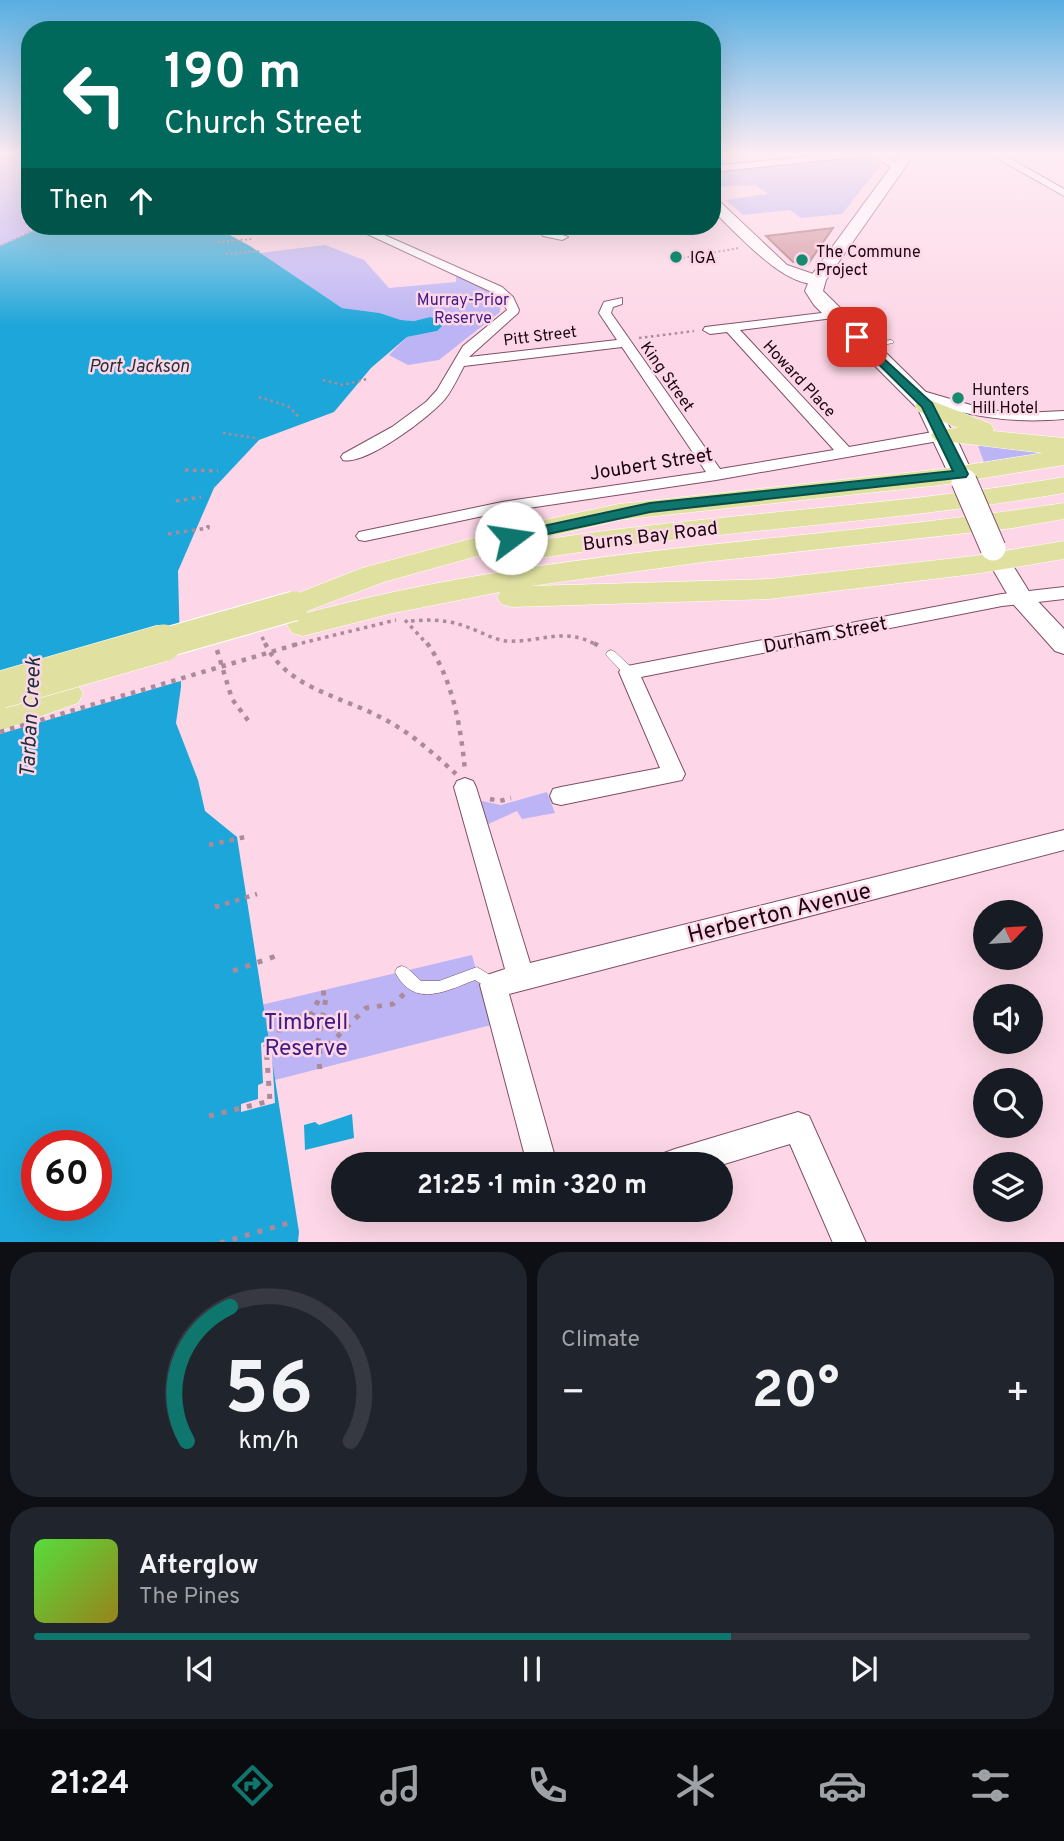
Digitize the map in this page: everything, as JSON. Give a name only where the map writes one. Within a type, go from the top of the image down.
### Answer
[{"type":"main road","points":[[867,211],[817,281],[815,295],[916,394],[944,435],[996,554]]},
{"type":"main road","points":[[916,394],[978,428],[1030,444]]},
{"type":"main road","points":[[944,435],[966,434],[1030,444],[1064,444]]},
{"type":"main road","points":[[299,615],[373,575],[619,512],[962,478],[1064,457]]},
{"type":"main road","name":"Burns Bay Road","points":[[0,712],[66,694],[431,571],[551,547],[957,501],[1064,485]]},
{"type":"main road","name":"Burns Bay Road","points":[[0,690],[299,615],[654,558],[878,538],[1064,511]]},
{"type":"main road","points":[[299,615],[509,597],[769,589],[996,554],[1064,550]]},
{"type":"main road","points":[[0,718],[66,694]]},
{"type":"street","points":[[722,211],[782,268],[817,281]]},
{"type":"street","points":[[349,457],[371,446],[429,407],[442,393],[467,350],[505,323],[513,310],[509,300],[498,290],[376,235]]},
{"type":"street","points":[[554,235],[562,236]]},
{"type":"street","name":"King Street","points":[[618,301],[608,305],[605,313],[630,340],[716,475]]},
{"type":"street","name":"Howard Place","points":[[710,330],[833,314]]},
{"type":"street","name":"Howard Place","points":[[730,327],[845,452]]},
{"type":"street","name":"Pitt Street","points":[[461,362],[630,340]]},
{"type":"street","points":[[916,394],[969,413],[1004,419],[1064,415]]},
{"type":"street","name":"Joubert Street","points":[[365,536],[502,507],[716,475],[944,435]]},
{"type":"street","points":[[996,554],[1021,598],[1064,645]]},
{"type":"street","name":"Durham Street","points":[[629,672],[1021,598],[1064,593]]},
{"type":"street","points":[[561,796],[674,774],[629,672]]},
{"type":"street","points":[[465,784],[540,1152]]},
{"type":"street","name":"Herberton Avenue","points":[[507,982],[1064,840]]},
{"type":"street","points":[[715,1152],[798,1127],[850,1242]]},
{"type":"lane","points":[[866,346],[891,342]]},
{"type":"lane","points":[[611,654],[629,672]]},
{"type":"lane","points":[[402,972],[412,984],[428,989],[477,973],[507,982]]},
{"type":"path","points":[[0,246],[24,235]]},
{"type":"path","points":[[218,242],[252,239]]},
{"type":"path","points":[[683,258],[745,247]]},
{"type":"path","points":[[226,254],[260,251]]},
{"type":"path","points":[[630,340],[710,330]]},
{"type":"path","points":[[323,380],[343,385],[367,379]]},
{"type":"path","points":[[259,397],[288,406],[300,418]]},
{"type":"path","points":[[223,433],[255,438]]},
{"type":"path","points":[[185,470],[218,471]]},
{"type":"path","points":[[176,501],[201,497]]},
{"type":"path","points":[[168,534],[208,528],[208,521]]},
{"type":"path","points":[[0,732],[295,645],[396,620],[437,620],[466,626],[505,641],[559,634],[584,638],[611,654]]},
{"type":"path","points":[[408,621],[441,665],[464,744],[465,784]]},
{"type":"path","points":[[260,634],[273,660],[290,676],[383,718],[420,741],[465,784],[500,802],[511,798]]},
{"type":"path","points":[[214,639],[229,693],[240,714],[250,723]]},
{"type":"path","points":[[209,845],[245,837]]},
{"type":"path","points":[[215,907],[257,894]]},
{"type":"path","points":[[233,971],[276,956]]},
{"type":"path","points":[[317,1052],[323,1051],[366,1007],[393,1004],[412,984]]},
{"type":"path","points":[[212,1115],[270,1101],[266,1046],[280,1043],[279,1025],[313,1013],[321,993],[327,993],[317,1052],[320,1070]]},
{"type":"path","points":[[220,1242],[292,1222]]},
{"type":"green space","points":[[0,211],[21,211],[21,235],[24,235],[0,246]]},
{"type":"green space","points":[[738,211],[781,211],[743,215]]},
{"type":"green space","points":[[791,211],[844,211],[842,214],[801,218]]},
{"type":"green space","name":"Murray-Prior Reserve","points":[[325,245],[364,260],[389,288],[456,282],[456,274],[498,297],[501,302],[500,312],[439,360],[408,365],[389,355],[407,337],[437,331],[430,317],[414,321],[401,320],[380,313],[342,308],[260,253]]},
{"type":"green space","points":[[977,443],[1041,451],[1048,456],[985,465]]},
{"type":"green space","points":[[547,792],[555,813],[522,819],[517,811],[484,826],[477,800],[501,805]]},
{"type":"green space","name":"Timbrell Reserve","points":[[472,955],[491,1025],[271,1081],[261,1005]]},
{"type":"water","name":"Port Jackson","points":[[24,235],[230,235],[342,308],[380,313],[401,320],[414,321],[430,317],[439,320],[442,326],[437,331],[407,337],[371,368],[334,412],[259,440],[214,488],[178,571],[181,687],[176,723],[198,780],[205,811],[237,837],[299,1232],[298,1242],[0,1242],[0,246]]},
{"type":"water","points":[[352,1114],[354,1138],[305,1150],[304,1125],[315,1122],[319,1125]]},
{"type":"pier","points":[[183,622],[184,680],[0,734],[0,672]]},
{"type":"pier","points":[[271,1040],[275,1103],[241,1112],[241,1104],[258,1099],[258,1085],[263,1083],[261,1043]]},
{"type":"building","points":[[833,228],[808,264],[793,262],[766,236]]},
{"type":"place","name":"IGA","points":[[676,257]]},
{"type":"place","name":"The Commune Project","points":[[802,260]]},
{"type":"place","name":"Hunters Hill Hotel","points":[[958,398]]},
{"type":"route","points":[[511,538],[650,507],[961,474],[928,406],[857,337]]},
{"type":"water label","name":"Tarban Creek","points":[[30,717]]}]
